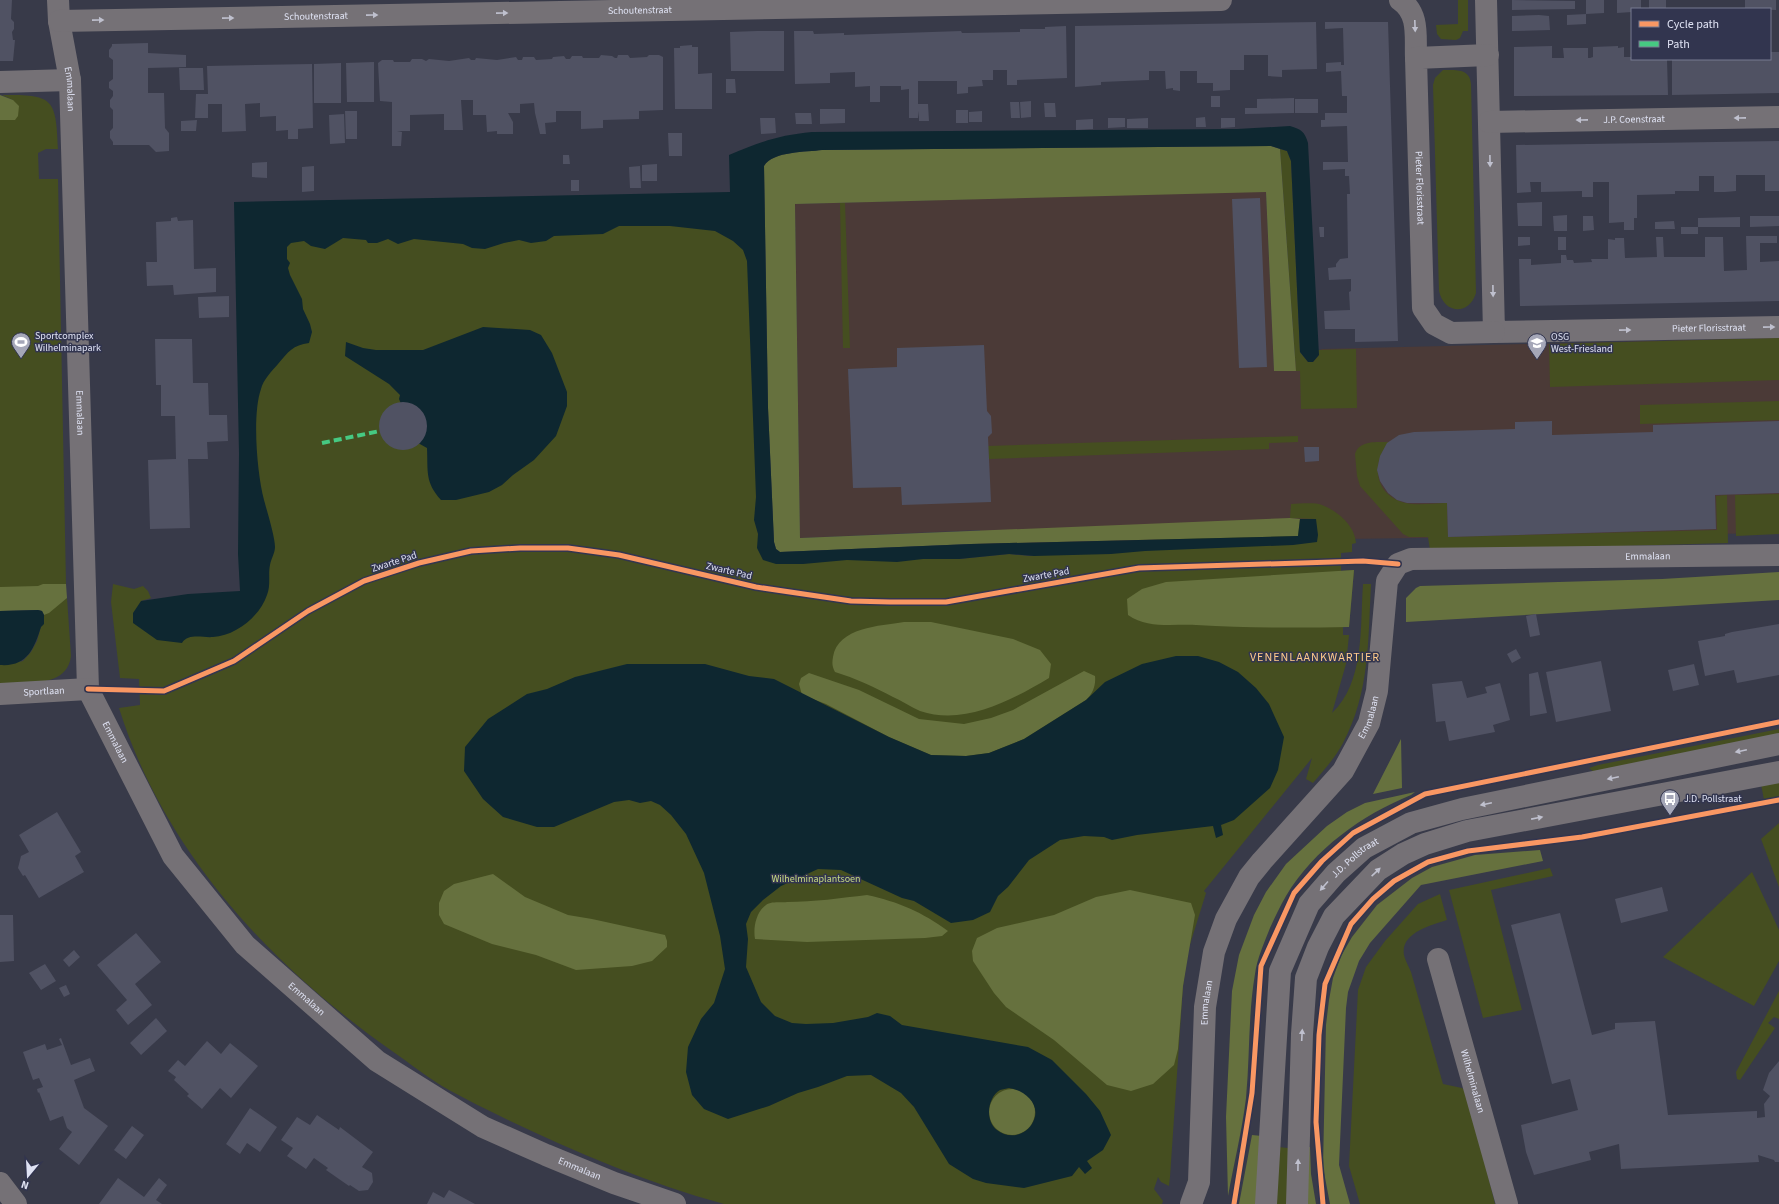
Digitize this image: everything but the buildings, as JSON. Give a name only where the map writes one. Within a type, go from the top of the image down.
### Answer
[{"type":"street","name":"Schoutenstraat","points":[[59,11],[1221,0]]},
{"type":"street","points":[[1400,0],[1410,7],[1415,18],[1416,58],[1488,55]]},
{"type":"street","points":[[1486,0],[1494,332]]},
{"type":"street","name":"Emmalaan","points":[[59,11],[70,80],[88,689],[173,856],[245,945],[377,1061],[483,1126],[607,1180],[675,1204]]},
{"type":"street","name":"Pieter Florisstraat","points":[[1416,58],[1423,308],[1434,324],[1451,333],[1779,327]]},
{"type":"street","points":[[0,82],[70,80]]},
{"type":"street","name":"J.P. Coenstraat","points":[[1489,122],[1779,117]]},
{"type":"street","name":"Emmalaan","points":[[1191,1204],[1199,1182],[1205,1007],[1214,952],[1226,919],[1249,877],[1343,771],[1369,723],[1376,691],[1387,581],[1398,564],[1412,559],[1779,555]]},
{"type":"street","name":"Sportlaan","points":[[0,694],[88,689]]},
{"type":"street","name":"J.D. Pollstraat","points":[[1266,1204],[1280,971],[1309,904],[1336,873],[1364,848],[1411,823],[1462,809],[1779,744]]},
{"type":"street","points":[[1297,1204],[1302,1034],[1306,978],[1318,947],[1334,916],[1378,870],[1403,854],[1425,844],[1467,831],[1779,772]]},
{"type":"street","name":"Wilhelminalaan","points":[[1438,959],[1507,1204]]},
{"type":"street","points":[[0,1183],[16,1204]]},
{"type":"shaded area","name":"OSG West-Friesland","points":[[1266,192],[1274,371],[1322,349],[1779,338],[1779,533],[979,544],[980,530],[800,538],[795,204]]},
{"type":"green space","points":[[1458,0],[1468,0],[1468,31],[1463,31],[1460,38],[1456,40],[1441,39],[1437,34],[1436,25],[1458,24]]},
{"type":"green space","points":[[1443,70],[1457,70],[1465,73],[1468,75],[1471,84],[1476,293],[1473,300],[1463,309],[1451,308],[1442,299],[1439,291],[1433,85],[1435,78]]},
{"type":"green space","points":[[0,95],[13,100],[19,106],[18,116],[15,120],[0,120]]},
{"type":"green space","name":"Sportcomplex Wilhelminapark","points":[[2,95],[19,95],[42,98],[49,103],[56,119],[58,149],[46,149],[38,153],[39,179],[58,179],[66,584],[48,584],[0,609],[0,109],[13,100]]},
{"type":"green space","points":[[1271,146],[1280,149],[1296,371],[1274,371],[1266,192],[795,204],[800,538],[1290,518],[1300,519],[1298,536],[971,544],[780,552],[776,549],[774,542],[768,408],[764,166],[768,161],[775,157],[790,153],[822,150]]},
{"type":"green space","points":[[1280,149],[1287,151],[1291,161],[1300,352],[1308,362],[1313,362],[1319,355],[1318,350],[1356,349],[1357,408],[1301,409],[1300,371],[1296,371]]},
{"type":"green space","points":[[840,203],[845,203],[850,348],[843,348]]},
{"type":"green space","name":"Wilhelminaplantsoen","points":[[750,213],[767,552],[959,559],[1009,554],[1029,556],[1316,519],[1290,518],[1291,504],[1306,503],[1322,505],[1334,511],[1345,520],[1353,531],[1356,543],[1352,544],[1352,552],[1341,553],[1341,571],[1354,570],[1349,627],[1343,627],[1343,635],[1349,635],[1346,664],[1332,713],[1343,700],[1356,670],[1361,635],[1363,584],[1371,584],[1366,665],[1358,705],[1352,724],[1343,743],[1325,769],[1313,783],[1306,779],[1312,758],[1204,891],[1206,893],[1188,951],[1183,986],[1169,1186],[1161,1182],[1158,1177],[1154,1189],[1163,1201],[1162,1204],[724,1204],[640,1177],[585,1155],[504,1118],[442,1086],[347,1018],[305,982],[264,943],[227,902],[193,857],[164,810],[139,761],[119,708],[140,705],[139,679],[120,678],[111,602],[113,584],[134,589],[143,586],[148,591],[151,598],[141,601],[244,604],[258,227]]},
{"type":"green space","points":[[1779,338],[1779,380],[1550,387],[1549,344]]},
{"type":"green space","points":[[1779,401],[1779,420],[1640,424],[1640,405]]},
{"type":"green space","points":[[1298,436],[1298,442],[1269,443],[1269,449],[989,459],[988,446]]},
{"type":"green space","points":[[1389,442],[1379,460],[1379,478],[1382,486],[1388,494],[1406,503],[1447,503],[1448,537],[1717,530],[1716,496],[1727,495],[1728,543],[1448,551],[1430,550],[1428,537],[1409,537],[1403,534],[1360,486],[1357,476],[1355,454],[1357,449],[1364,444]]},
{"type":"green space","points":[[1779,494],[1779,534],[1736,536],[1735,495]]},
{"type":"green space","points":[[1354,570],[1349,627],[1272,628],[1160,625],[1144,622],[1128,615],[1127,599],[1142,589],[1166,582]]},
{"type":"green space","points":[[1779,572],[1779,600],[1406,622],[1406,598],[1420,586],[1662,579]]},
{"type":"green space","points":[[43,584],[66,584],[67,598],[49,613],[44,615],[42,611],[38,610],[0,611],[0,587],[38,586]]},
{"type":"green space","points":[[67,598],[71,656],[68,667],[62,674],[43,682],[0,683],[0,665],[23,661],[31,652],[37,641],[44,615]]},
{"type":"green space","points":[[904,622],[931,622],[1013,639],[1040,650],[1051,664],[1049,678],[1020,695],[988,708],[971,713],[937,715],[920,711],[872,686],[835,672],[832,664],[833,657],[837,647],[843,639],[861,630]]},
{"type":"green space","points":[[1084,671],[1095,676],[1094,689],[1086,700],[1024,739],[989,753],[966,756],[931,755],[889,737],[826,704],[802,695],[799,684],[801,678],[809,673],[859,690],[919,719],[964,724],[991,718],[1013,710]]},
{"type":"green space","points":[[1779,729],[1779,736],[1595,773],[1589,768],[1598,765]]},
{"type":"green space","points":[[1401,739],[1402,788],[1373,794]]},
{"type":"green space","points":[[1779,779],[1779,797],[1764,800],[1761,784]]},
{"type":"green space","points":[[1415,792],[1357,823],[1341,835],[1310,863],[1297,879],[1284,900],[1270,928],[1257,963],[1255,974],[1251,1005],[1246,1098],[1228,1196],[1226,1117],[1232,991],[1239,955],[1254,915],[1266,892],[1286,864],[1327,826],[1347,812],[1365,803]]},
{"type":"green space","points":[[1779,823],[1779,887],[1761,839]]},
{"type":"green space","points":[[1540,850],[1543,861],[1421,885],[1370,943],[1359,961],[1348,992],[1346,1008],[1339,1165],[1350,1204],[1330,1204],[1323,1167],[1326,1025],[1333,978],[1341,956],[1352,937],[1377,905],[1412,878],[1432,867],[1475,855]]},
{"type":"green space","points":[[1550,868],[1553,876],[1491,890],[1522,1010],[1483,1018],[1449,890]]},
{"type":"green space","points":[[1752,872],[1779,930],[1779,961],[1754,1006],[1663,957]]},
{"type":"green space","points":[[493,874],[525,897],[568,915],[665,935],[667,947],[652,961],[632,966],[576,970],[536,955],[492,944],[444,924],[439,915],[439,903],[444,891],[454,884]]},
{"type":"green space","points":[[1130,890],[1191,903],[1195,915],[1183,986],[1178,1049],[1174,1065],[1153,1084],[1131,1091],[1107,1085],[1054,1040],[1006,1007],[994,993],[973,961],[972,951],[977,938],[997,928],[1054,915],[1096,897]]},
{"type":"green space","points":[[1440,894],[1447,920],[1425,927],[1418,931],[1407,941],[1404,947],[1404,955],[1411,972],[1443,1084],[1462,1088],[1467,1092],[1495,1204],[1360,1204],[1349,1166],[1358,990],[1366,967],[1385,941],[1418,904]]},
{"type":"green space","points":[[867,895],[910,908],[929,918],[948,931],[942,936],[925,938],[807,942],[755,939],[754,930],[758,916],[763,908],[768,904],[817,901]]},
{"type":"green space","points":[[1779,991],[1779,1019],[1774,1017],[1768,1023],[1775,1028],[1740,1080],[1737,1079],[1736,1072]]},
{"type":"green space","points":[[1007,1089],[1017,1089],[1025,1093],[1031,1099],[1035,1107],[1035,1117],[1031,1125],[1025,1131],[1017,1135],[1007,1135],[999,1131],[993,1125],[989,1117],[989,1107],[993,1099],[999,1093]]},
{"type":"green space","points":[[1252,1135],[1262,1136],[1258,1204],[1239,1204]]},
{"type":"green space","points":[[1278,1147],[1288,1148],[1290,1204],[1275,1204]]},
{"type":"green space","points":[[1305,1147],[1310,1147],[1311,1174],[1316,1204],[1306,1204]]},
{"type":"water","points":[[1290,126],[1297,128],[1302,132],[1308,143],[1319,355],[1313,362],[1308,362],[1300,352],[1291,161],[1287,151],[1271,146],[822,150],[791,153],[775,157],[768,161],[764,166],[768,408],[774,542],[776,549],[780,552],[971,544],[1298,536],[1300,519],[1316,519],[1318,535],[1317,542],[1293,545],[1145,551],[1111,554],[1034,556],[1009,554],[959,559],[923,559],[897,562],[847,560],[803,564],[776,564],[763,560],[757,548],[758,534],[754,520],[756,497],[747,261],[743,250],[733,241],[715,231],[670,226],[619,226],[603,234],[554,236],[546,241],[531,243],[519,240],[485,249],[472,248],[463,244],[414,239],[398,244],[388,239],[377,243],[368,243],[366,240],[343,238],[325,249],[311,246],[304,241],[291,243],[287,247],[287,259],[290,263],[288,268],[290,275],[302,299],[303,309],[312,332],[309,343],[299,345],[291,350],[268,376],[262,386],[258,400],[256,444],[259,475],[275,547],[269,568],[268,591],[264,603],[246,624],[230,633],[213,637],[192,637],[188,638],[182,643],[157,640],[133,623],[133,613],[141,601],[188,594],[240,591],[238,554],[239,453],[234,202],[730,192],[729,155],[750,146],[770,140],[789,135],[812,132],[1237,129]]},
{"type":"water","points":[[483,327],[530,330],[541,335],[552,353],[567,392],[567,406],[556,436],[534,460],[502,485],[489,492],[456,500],[441,500],[432,488],[428,476],[427,448],[418,443],[399,399],[400,395],[389,384],[345,356],[346,342],[363,348],[376,350],[423,350]]},
{"type":"water","points":[[0,611],[42,611],[44,615],[44,624],[41,627],[28,655],[17,663],[0,665]]},
{"type":"water","points":[[1176,656],[1198,656],[1219,662],[1238,672],[1256,688],[1269,704],[1284,737],[1278,770],[1270,788],[1234,820],[1221,825],[1223,835],[1216,838],[1213,826],[1137,835],[1112,840],[1104,837],[1084,836],[1060,840],[1029,860],[1008,887],[998,896],[990,912],[973,920],[951,923],[914,901],[902,898],[841,870],[818,869],[781,886],[763,900],[751,912],[746,924],[748,939],[746,967],[761,1002],[775,1016],[792,1023],[806,1024],[833,1023],[868,1017],[877,1013],[890,1016],[902,1025],[1028,1047],[1052,1060],[1086,1094],[1100,1111],[1111,1135],[1103,1150],[1087,1161],[1092,1168],[1085,1174],[1079,1167],[1072,1176],[1024,1188],[986,1183],[973,1179],[949,1164],[914,1107],[901,1093],[871,1075],[847,1076],[798,1093],[769,1106],[728,1119],[704,1109],[692,1095],[686,1072],[688,1047],[701,1019],[714,1003],[725,969],[720,936],[704,873],[686,834],[671,815],[660,805],[651,801],[640,803],[629,800],[614,802],[554,827],[537,827],[503,817],[483,799],[464,771],[465,747],[488,719],[527,694],[547,689],[575,677],[627,664],[705,664],[749,676],[774,679],[889,737],[931,755],[966,756],[989,753],[1024,739],[1086,700],[1105,682],[1142,664]],"holes":[[[1009,1088],[1015,1089],[1030,1099],[1035,1109],[1035,1115],[1033,1122],[1027,1130],[1017,1135],[1007,1135],[997,1130],[993,1126],[989,1115],[990,1104],[992,1098],[1000,1090]]]},
{"type":"marked path","points":[[322,443],[380,431]]},
{"type":"cycle path","name":"Zwarte Pad","points":[[88,689],[164,691],[234,661],[308,611],[364,581],[419,563],[471,551],[520,548],[568,548],[619,555],[756,587],[851,601],[890,602],[946,602],[1139,568],[1363,561],[1398,564]]},
{"type":"cycle path","points":[[1234,1204],[1252,1093],[1261,966],[1294,893],[1322,861],[1353,833],[1425,794],[1779,722]]},
{"type":"cycle path","points":[[1323,1204],[1316,1122],[1319,1035],[1325,984],[1351,924],[1373,899],[1394,881],[1428,862],[1468,851],[1582,837],[1779,800]]},
{"type":"place","name":"Sportcomplex Wilhelminapark","points":[[21,359]]},
{"type":"place","name":"OSG West-Friesland","points":[[1537,360]]},
{"type":"place","name":"J.D. Pollstraat","points":[[1670,816]]},
{"type":"district","name":"VENENLAANKWARTIER","points":[[1315,657]]}]
